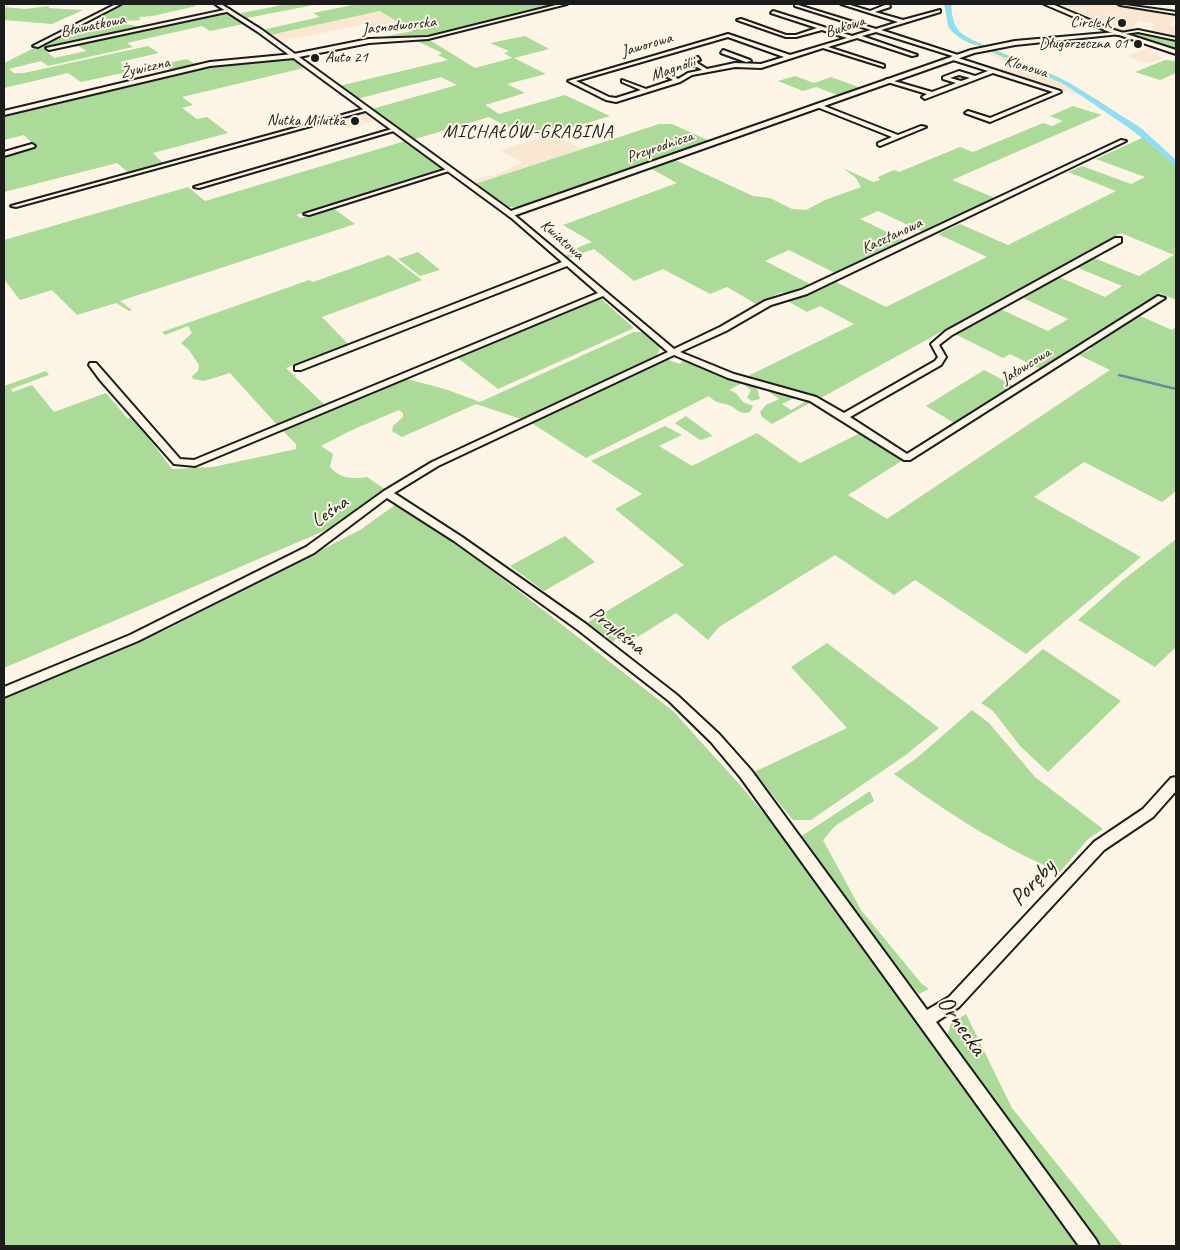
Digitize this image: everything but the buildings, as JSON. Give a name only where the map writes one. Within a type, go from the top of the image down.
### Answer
[{"type":"main road","points":[[1047,4],[1117,34],[1176,52]]},
{"type":"street","points":[[36,46],[119,4]]},
{"type":"street","name":"Kwiatowa","points":[[218,4],[294,56],[510,214],[602,294],[673,352],[731,376],[807,397],[844,417],[907,458]]},
{"type":"street","name":"Jasnodworska","points":[[294,56],[364,42],[428,38],[565,4]]},
{"type":"street","points":[[843,4],[903,22]]},
{"type":"street","points":[[870,12],[888,6],[887,4]]},
{"type":"street","points":[[1120,4],[1176,13]]},
{"type":"street","name":"Klonowa","points":[[797,5],[940,50],[993,71],[1058,92],[990,120],[968,112]]},
{"type":"street","name":"Bławatkowa","points":[[49,48],[229,10]]},
{"type":"street","name":"Bukowa","points":[[789,57],[938,11]]},
{"type":"street","points":[[773,12],[914,54]]},
{"type":"street","points":[[739,20],[791,36],[823,28]]},
{"type":"street","points":[[741,40],[772,31]]},
{"type":"street","points":[[1117,34],[1138,32],[1175,39]]},
{"type":"street","name":"Przyrodnicza","points":[[510,214],[983,48],[1023,42],[1117,34]]},
{"type":"street","name":"Jaworowa","points":[[573,80],[728,35],[741,40]]},
{"type":"street","points":[[741,40],[789,57]]},
{"type":"street","points":[[824,47],[882,66]]},
{"type":"street","points":[[723,52],[752,63]]},
{"type":"street","name":"Żywiczna","points":[[4,112],[210,64],[294,56]]},
{"type":"street","points":[[737,57],[734,60],[739,64]]},
{"type":"street","name":"Magnolii","points":[[573,80],[572,83],[612,100],[647,91],[678,81],[688,75],[707,70],[739,64],[761,66],[789,57]]},
{"type":"street","points":[[698,59],[690,61],[707,70]]},
{"type":"street","points":[[658,70],[678,81]]},
{"type":"street","points":[[925,97],[993,71]]},
{"type":"street","points":[[961,83],[945,78],[960,73],[976,78]]},
{"type":"street","points":[[624,81],[647,91]]},
{"type":"street","points":[[887,82],[932,94]]},
{"type":"street","points":[[819,106],[898,137]]},
{"type":"street","points":[[14,206],[366,110]]},
{"type":"street","points":[[880,144],[923,127]]},
{"type":"street","points":[[197,187],[394,130]]},
{"type":"street","name":"Kasztanowa","points":[[673,352],[723,329],[768,303],[804,292],[1123,142]]},
{"type":"street","points":[[4,154],[32,146]]},
{"type":"street","points":[[307,214],[449,170]]},
{"type":"street","points":[[844,417],[938,363],[942,357],[935,344],[949,333],[1118,240]]},
{"type":"street","points":[[298,368],[567,264]]},
{"type":"street","points":[[93,365],[117,397],[156,434],[177,462],[184,464],[195,463],[602,294]]},
{"type":"street","name":"Jałowcowa","points":[[907,458],[1161,298]]},
{"type":"street","name":"Leśna","points":[[4,692],[134,638],[310,550],[387,493],[435,464],[673,352]]},
{"type":"street","name":"Przyleśna","points":[[387,493],[458,539],[582,627],[673,698],[715,738],[746,774],[791,835]]},
{"type":"street","name":"Poręby","points":[[927,1019],[954,1002],[1099,846],[1148,813],[1176,782]]},
{"type":"street","name":"Ornecka","points":[[791,835],[927,1019],[1090,1246]]},
{"type":"shaded area","points":[[1054,4],[1113,4],[1176,14],[1176,18],[1170,25],[1176,27],[1176,38],[1149,32],[1156,24],[1139,20],[1131,30],[1116,30]]},
{"type":"shaded area","points":[[381,11],[398,21],[370,28],[364,24],[280,42],[270,35]]},
{"type":"shaded area","points":[[1149,48],[1154,49],[1150,53],[1164,58],[1148,64],[1126,56]]},
{"type":"shaded area","points":[[987,50],[1049,75],[1083,96],[997,71],[1006,67],[1008,63],[984,52]]},
{"type":"shaded area","name":"Nutka Milutka","points":[[364,112],[375,121],[349,129],[335,120]]},
{"type":"shaded area","points":[[551,134],[582,149],[474,184],[476,182],[473,179],[495,175],[522,163],[500,150]]},
{"type":"green space","points":[[121,4],[192,4],[196,6],[153,16],[139,17],[140,20],[95,17]]},
{"type":"green space","points":[[288,4],[319,4],[247,18],[241,13]]},
{"type":"green space","points":[[358,4],[559,4],[426,38],[367,40],[413,31],[380,11],[270,35],[262,30],[320,17],[313,13]]},
{"type":"green space","points":[[944,4],[951,4],[952,23],[955,29],[966,38],[984,46],[968,42],[953,32],[948,24]]},
{"type":"green space","points":[[50,6],[48,8],[83,10],[52,24],[4,20],[4,7],[25,9]]},
{"type":"green space","points":[[227,12],[244,24],[210,31],[202,26],[127,43],[133,47],[48,66],[41,61],[9,69],[14,73],[24,73],[148,46],[159,53],[120,62],[132,71],[81,82],[68,73],[4,88],[4,63],[60,35],[118,23],[143,27],[43,48],[54,58],[86,51],[76,44]]},
{"type":"green space","points":[[1136,33],[1176,40],[1176,50],[1129,34]]},
{"type":"green space","points":[[525,36],[549,49],[514,58],[546,74],[507,84],[525,93],[485,105],[499,114],[565,95],[610,116],[564,130],[553,128],[535,131],[511,129],[489,117],[412,140],[372,109],[457,85],[441,77],[357,99],[339,86],[448,60],[438,55],[442,53],[415,40],[428,39],[475,68],[512,58],[504,53],[509,51],[490,43]]},
{"type":"green space","points":[[991,48],[1060,78],[1099,101],[1126,120],[1176,161],[1176,300],[1160,293],[1040,369],[1010,354],[1003,358],[955,334],[1000,309],[1048,331],[1068,319],[1021,297],[1059,277],[1105,297],[1122,286],[1076,267],[1094,258],[1139,276],[1174,255],[1121,233],[819,399],[746,377],[854,324],[820,306],[807,312],[784,299],[803,297],[836,282],[886,307],[987,257],[938,234],[960,224],[1008,245],[1116,191],[1068,172],[1082,166],[1131,184],[1145,177],[1096,159],[1142,138],[1109,112],[1049,75],[987,50]]},
{"type":"green space","points":[[292,58],[304,68],[182,97],[193,105],[182,108],[197,119],[207,117],[228,133],[153,153],[164,164],[129,173],[117,163],[4,192],[4,155],[36,147],[24,135],[4,140],[4,113],[147,79],[220,65]]},
{"type":"green space","points":[[187,59],[198,66],[174,73],[162,64]]},
{"type":"green space","points":[[1165,60],[1176,61],[1176,73],[1160,80],[1135,72]]},
{"type":"green space","points":[[795,76],[814,83],[831,77],[861,88],[840,96],[816,87],[803,91],[778,81]]},
{"type":"green space","points":[[1073,106],[1102,115],[952,180],[995,198],[923,232],[878,211],[860,219],[904,240],[835,273],[789,250],[765,261],[810,284],[791,292],[779,293],[756,304],[727,287],[710,294],[663,269],[634,281],[594,249],[569,258],[565,256],[572,254],[569,251],[592,242],[563,225],[677,183],[650,168],[673,159],[753,196],[770,198],[792,209],[806,210],[825,200],[861,187],[856,178],[843,168],[873,182],[880,180],[878,177],[894,170],[899,172],[960,147],[973,152],[1043,123],[1052,126],[1063,121],[1050,116]]},
{"type":"green space","points":[[659,124],[672,124],[710,141],[520,207],[507,207],[475,184]]},
{"type":"green space","points":[[405,141],[442,168],[296,215],[301,218],[333,208],[355,224],[120,301],[132,310],[129,311],[116,303],[77,315],[52,290],[20,300],[4,279],[4,240],[188,187],[205,201]]},
{"type":"green space","points":[[418,252],[440,270],[420,276],[398,259]]},
{"type":"green space","points":[[389,255],[422,280],[322,317],[349,345],[286,368],[327,407],[278,426],[230,373],[204,381],[193,379],[192,376],[198,371],[199,365],[189,350],[181,343],[192,333],[188,326],[165,335],[162,332],[309,280],[313,282]]},
{"type":"green space","points":[[599,297],[634,328],[498,389],[455,356]]},
{"type":"green space","points":[[1140,316],[1172,330],[1176,327],[1176,491],[1162,502],[1084,462],[1034,497],[1141,557],[1026,654],[915,580],[894,595],[835,555],[719,627],[708,640],[676,613],[625,645],[616,639],[613,642],[587,623],[684,565],[615,509],[642,494],[591,461],[665,426],[682,435],[659,446],[692,466],[757,433],[800,463],[862,432],[903,460],[848,495],[887,519],[1110,370],[1079,355]]},
{"type":"green space","points":[[634,332],[644,332],[660,347],[657,356],[524,420],[476,404],[402,437],[392,431],[393,426],[403,417],[403,413],[399,410],[352,430],[321,446],[333,454],[330,467],[338,474],[351,478],[367,477],[386,490],[331,528],[4,668],[4,386],[46,371],[49,375],[11,389],[13,392],[32,385],[54,412],[106,393],[128,419],[133,417],[172,469],[213,467],[296,449],[296,444],[281,429],[403,378],[445,389],[480,402]]},
{"type":"green space","points":[[666,359],[680,364],[684,360],[756,385],[760,399],[751,401],[747,397],[751,390],[742,383],[729,390],[736,393],[743,402],[753,406],[750,412],[741,412],[709,396],[586,458],[530,422]]},
{"type":"green space","points":[[984,370],[1014,386],[954,423],[926,406]]},
{"type":"green space","points":[[770,389],[796,397],[782,404],[791,410],[808,400],[813,401],[772,424],[762,417],[760,412],[766,405],[779,399],[770,393]]},
{"type":"green space","points":[[686,416],[713,436],[700,440],[675,423]]},
{"type":"green space","points":[[395,505],[453,540],[673,711],[741,786],[789,844],[1080,1246],[4,1246],[4,696],[168,629],[360,530]]},
{"type":"green space","points":[[565,536],[595,562],[544,591],[510,566]]},
{"type":"green space","points":[[1176,539],[1176,647],[1155,667],[1078,620],[1123,580]]},
{"type":"green space","points":[[827,643],[939,728],[907,754],[811,820],[793,820],[754,772],[847,728],[791,667]]},
{"type":"green space","points":[[1043,649],[1121,701],[1048,772],[1020,746],[993,711],[981,703]]},
{"type":"green space","points":[[972,710],[989,723],[1035,777],[1103,829],[1088,839],[1060,872],[974,828],[894,774],[918,757]]},
{"type":"green space","points":[[870,791],[874,801],[835,826],[823,840],[861,910],[921,983],[929,989],[919,994],[891,961],[800,837]]},
{"type":"green space","points":[[966,1014],[1012,1108],[1123,1246],[1100,1246],[1004,1121],[947,1036],[951,1023]]},
{"type":"waterway","points":[[947,4],[951,27],[962,37],[982,46]]},
{"type":"waterway","points":[[989,49],[1066,83],[1138,130],[1176,164]]},
{"type":"waterway","points":[[1119,375],[1176,389]]},
{"type":"place","name":"Circle K","points":[[1122,23]]},
{"type":"place","name":"Długorzeczna 01","points":[[1138,44]]},
{"type":"place","name":"Auto 21","points":[[315,58]]},
{"type":"place","name":"Nutka Milutka","points":[[355,121]]},
{"type":"district","name":"MICHAŁÓW-GRABINA","points":[[528,132]]}]
